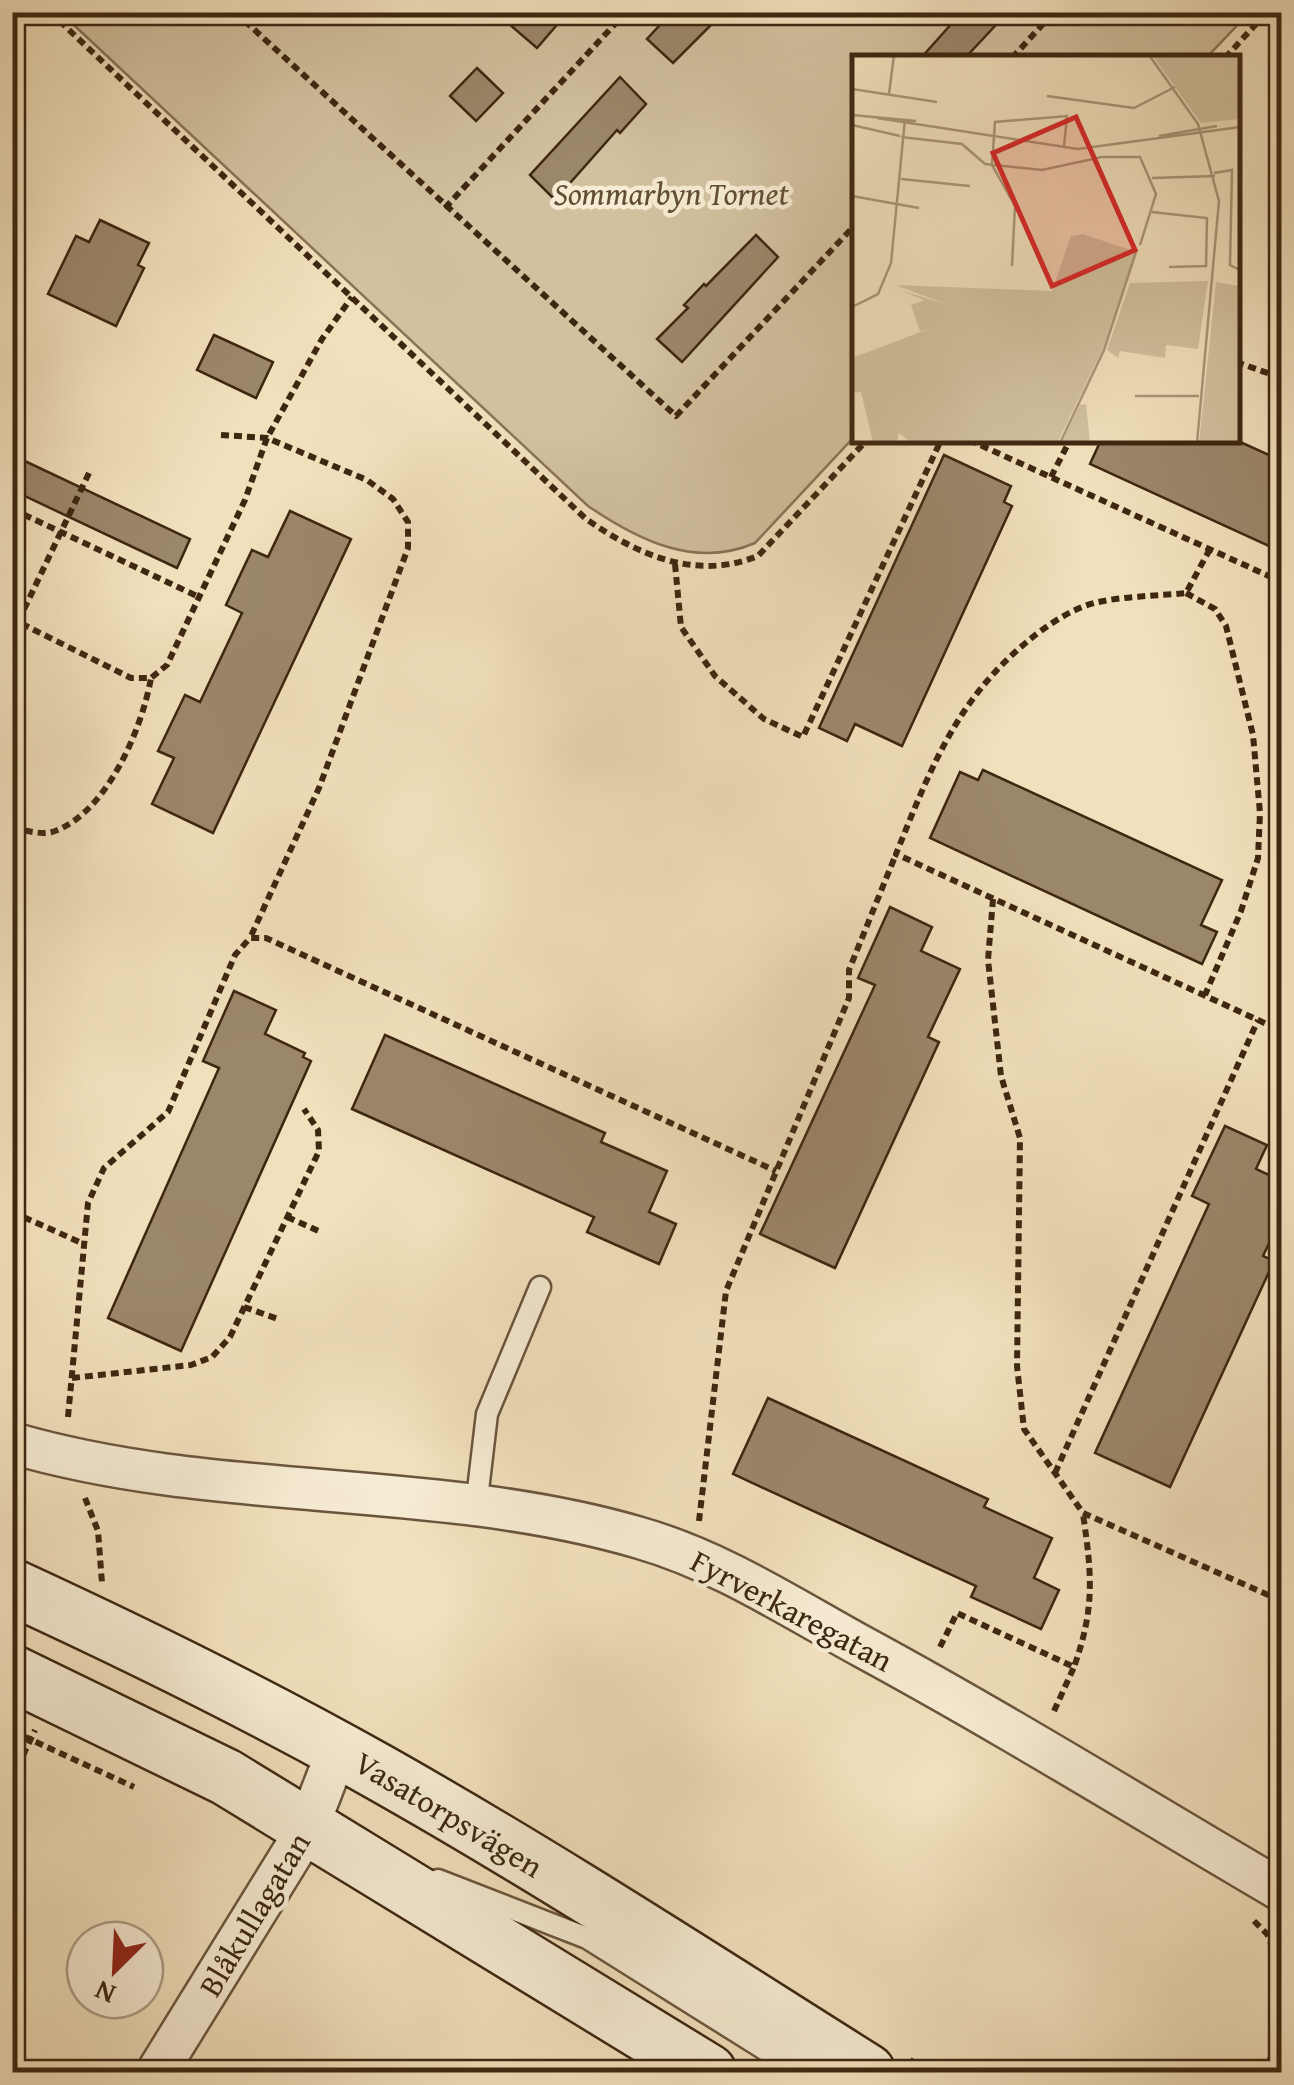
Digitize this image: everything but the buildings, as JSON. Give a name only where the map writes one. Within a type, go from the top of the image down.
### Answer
[{"type":"main road","name":"Vasatorpsvägen","points":[[12,1587],[152,1652],[338,1749],[610,1909],[867,2072]]},
{"type":"main road","points":[[12,1673],[226,1778],[307,1828],[722,2052]]},
{"type":"street","name":"Fyrverkaregatan","points":[[12,1444],[64,1458],[222,1483],[533,1514],[602,1528],[695,1557],[924,1680],[1282,1891]]},
{"type":"street","name":"Blåkullagatan","points":[[158,2072],[307,1828],[338,1749]]},
{"type":"lane","points":[[476,1507],[486,1414],[540,1286]]},
{"type":"lane","points":[[610,1909],[722,2052],[801,2072]]},
{"type":"path","points":[[50,12],[586,520],[631,547],[675,563],[717,567],[758,556],[865,442]]},
{"type":"path","points":[[235,12],[676,416],[852,228]]},
{"type":"path","points":[[445,208],[626,12]]},
{"type":"path","points":[[1015,55],[1054,12]]},
{"type":"path","points":[[1228,55],[1267,12]]},
{"type":"path","points":[[18,622],[132,678],[151,678],[167,665],[245,500],[267,438],[322,339],[352,297]]},
{"type":"path","points":[[1239,363],[1282,378]]},
{"type":"path","points":[[64,1458],[88,1203],[104,1168],[168,1112],[235,955],[250,938],[319,788],[408,548],[408,522],[393,499],[368,480],[267,438],[220,435]]},
{"type":"path","points":[[675,563],[680,627],[704,660],[764,719],[802,737],[940,442]]},
{"type":"path","points":[[973,442],[1282,582]]},
{"type":"path","points":[[1051,477],[1069,442]]},
{"type":"path","points":[[12,632],[89,473]]},
{"type":"path","points":[[12,509],[199,598]]},
{"type":"path","points":[[1186,593],[1210,550]]},
{"type":"path","points":[[695,1557],[726,1291],[849,998],[849,970],[935,756],[960,714],[1003,661],[1045,626],[1093,603],[1186,593],[1215,608],[1226,626],[1253,734],[1260,812],[1258,858],[1205,995]]},
{"type":"path","points":[[12,828],[48,833],[78,819],[104,792],[146,709],[151,678]]},
{"type":"path","points":[[896,854],[1282,1031]]},
{"type":"path","points":[[994,898],[988,960],[1002,1076],[1020,1138],[1017,1366],[1024,1429],[1082,1513],[1091,1567],[1088,1628],[1037,1747]]},
{"type":"path","points":[[250,938],[266,938],[776,1171]]},
{"type":"path","points":[[1056,1474],[1258,1020]]},
{"type":"path","points":[[72,1378],[191,1365],[212,1357],[230,1337],[319,1151],[318,1130],[304,1109]]},
{"type":"path","points":[[12,1212],[84,1244]]},
{"type":"path","points":[[287,1218],[321,1232]]},
{"type":"path","points":[[244,1307],[278,1320]]},
{"type":"path","points":[[1082,1513],[1282,1600]]},
{"type":"path","points":[[924,1680],[957,1613],[1074,1667]]},
{"type":"path","points":[[12,1732],[146,1793]]},
{"type":"path","points":[[1264,2072],[1282,2029]]},
{"type":"green space","name":"Sommarbyn Tornet","points":[[61,13],[1249,13],[1209,55],[852,55],[852,439],[755,543],[733,550],[689,552],[668,547],[627,530],[588,506]]}]
